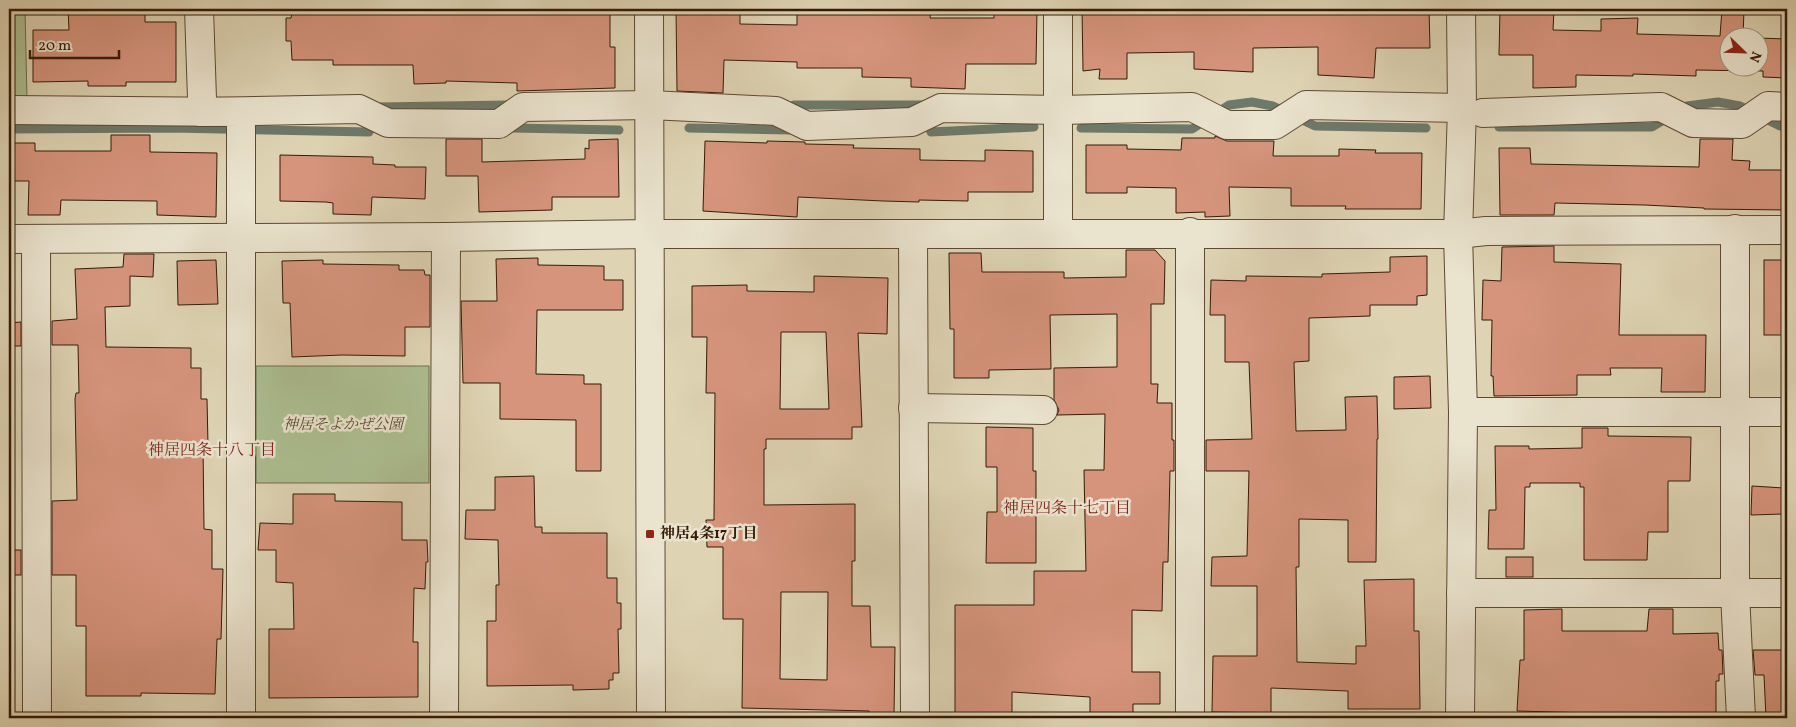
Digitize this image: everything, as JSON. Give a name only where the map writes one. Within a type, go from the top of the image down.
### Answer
[{"type":"street","points":[[199,9],[201,112]]},
{"type":"street","points":[[649,9],[651,718]]},
{"type":"street","points":[[1058,9],[1058,234]]},
{"type":"street","points":[[1460,718],[1463,412],[1458,234],[1472,110],[1461,9]]},
{"type":"street","points":[[9,110],[242,112],[359,109],[388,123],[499,124],[523,108],[650,105],[776,111],[807,126],[912,122],[941,108],[1058,110],[1192,107],[1227,125],[1275,125],[1306,105],[1472,110],[1660,107],[1693,123],[1742,124],[1767,112]]},
{"type":"street","points":[[241,718],[242,112]]},
{"type":"street","points":[[1735,229],[1735,593],[1741,718]]},
{"type":"street","points":[[9,239],[1190,232],[1458,234],[1486,231],[1787,230]]},
{"type":"street","points":[[1190,232],[1190,718]]},
{"type":"street","points":[[913,234],[915,718]]},
{"type":"street","points":[[444,718],[446,237]]},
{"type":"street","points":[[36,239],[37,718]]},
{"type":"street","points":[[913,408],[1043,410]]},
{"type":"street","points":[[1463,412],[1787,412]]},
{"type":"street","points":[[1461,593],[1787,593]]},
{"type":"green space","points":[[9,9],[25,9],[27,99],[9,100]]},
{"type":"green space","name":"神居そよかぜ公園","points":[[256,366],[429,366],[429,483],[256,483]]},
{"type":"building","points":[[68,9],[145,9],[145,22],[176,22],[176,82],[126,82],[126,86],[88,86],[88,81],[33,82],[33,30],[69,30]]},
{"type":"building","points":[[304,9],[610,9],[610,47],[615,47],[615,88],[517,91],[517,83],[446,81],[446,83],[414,84],[413,65],[333,65],[333,60],[292,60],[291,41],[286,41],[286,18],[291,18],[292,13],[304,13]]},
{"type":"building","points":[[676,9],[740,9],[740,24],[797,25],[797,9],[931,9],[930,18],[994,18],[994,10],[1037,10],[1036,64],[966,64],[965,89],[911,87],[911,78],[862,77],[862,68],[797,68],[797,62],[724,60],[723,93],[677,91]]},
{"type":"building","points":[[1082,9],[1429,9],[1430,48],[1376,48],[1374,78],[1318,75],[1318,47],[1253,48],[1253,72],[1194,69],[1194,52],[1127,53],[1127,79],[1099,79],[1100,69],[1083,71]]},
{"type":"building","points":[[1500,9],[1554,9],[1553,30],[1601,31],[1601,19],[1638,18],[1637,34],[1718,36],[1718,70],[1696,70],[1696,76],[1576,75],[1576,87],[1533,88],[1533,55],[1499,55]]},
{"type":"building","points":[[1722,9],[1744,9],[1743,28],[1721,28]]},
{"type":"building","points":[[1768,38],[1787,39],[1787,78],[1768,77]]},
{"type":"building","points":[[111,135],[150,135],[150,152],[217,153],[216,217],[157,215],[157,201],[61,200],[60,215],[28,215],[29,181],[9,181],[9,143],[35,143],[35,151],[111,151]]},
{"type":"building","points":[[1215,136],[1227,141],[1274,141],[1273,156],[1339,156],[1339,149],[1376,150],[1375,153],[1422,153],[1421,209],[1345,209],[1346,206],[1291,206],[1291,188],[1229,187],[1230,216],[1205,217],[1205,212],[1176,213],[1176,188],[1127,187],[1127,193],[1086,193],[1086,145],[1127,145],[1127,149],[1181,150],[1182,138],[1215,138]]},
{"type":"building","points":[[446,139],[482,139],[482,162],[585,159],[585,148],[589,149],[589,140],[618,139],[619,197],[552,197],[552,210],[479,212],[478,176],[446,176]]},
{"type":"building","points":[[1700,139],[1733,139],[1732,160],[1750,161],[1749,170],[1787,170],[1787,210],[1704,209],[1645,205],[1555,203],[1554,215],[1500,215],[1499,148],[1530,148],[1531,164],[1699,167]]},
{"type":"building","points":[[705,141],[805,142],[805,144],[854,145],[853,148],[920,149],[920,160],[985,161],[985,150],[1033,151],[1033,192],[968,192],[968,201],[919,200],[919,202],[798,197],[797,217],[703,211]]},
{"type":"building","points":[[280,155],[373,157],[373,164],[395,165],[395,167],[426,167],[425,199],[372,197],[371,215],[333,214],[333,203],[280,201]]},
{"type":"building","points":[[1554,246],[1554,262],[1621,264],[1619,335],[1706,335],[1705,392],[1661,392],[1662,368],[1610,368],[1611,375],[1577,375],[1577,395],[1494,396],[1493,376],[1491,376],[1492,320],[1482,320],[1483,280],[1501,281],[1502,247]]},
{"type":"building","points":[[1126,250],[1155,250],[1165,261],[1164,304],[1151,304],[1151,384],[1158,384],[1157,403],[1172,403],[1174,471],[1170,471],[1168,562],[1163,562],[1162,611],[1132,610],[1132,672],[1160,672],[1160,704],[1133,704],[1133,714],[1090,714],[1090,697],[1012,692],[1012,718],[955,718],[955,605],[1034,605],[1034,571],[1086,571],[1084,470],[1104,470],[1105,414],[1057,415],[1059,410],[1054,400],[1054,368],[1117,367],[1117,314],[1050,315],[1051,369],[989,370],[989,378],[954,378],[954,329],[950,329],[949,253],[981,253],[982,272],[1064,272],[1064,278],[1126,277]]},
{"type":"building","points":[[124,254],[154,254],[153,277],[130,276],[130,306],[105,307],[106,347],[191,348],[191,368],[201,368],[201,399],[207,399],[208,445],[203,445],[204,529],[212,530],[212,569],[223,569],[221,639],[217,639],[215,694],[141,693],[141,696],[86,696],[86,626],[76,626],[76,575],[52,575],[52,501],[77,500],[75,399],[76,393],[79,393],[78,345],[52,345],[52,321],[77,319],[75,269],[123,267]]},
{"type":"building","points":[[1427,256],[1427,295],[1417,296],[1417,305],[1370,305],[1370,316],[1309,318],[1309,361],[1294,362],[1296,431],[1346,430],[1345,397],[1377,396],[1378,439],[1376,562],[1348,562],[1348,520],[1299,519],[1299,567],[1296,567],[1297,662],[1356,664],[1356,646],[1366,646],[1364,580],[1414,579],[1414,631],[1419,631],[1420,709],[1348,709],[1348,691],[1271,688],[1271,713],[1212,712],[1213,656],[1257,656],[1257,586],[1211,586],[1212,557],[1247,556],[1249,471],[1206,471],[1206,440],[1252,439],[1249,362],[1225,362],[1225,315],[1210,315],[1211,280],[1246,281],[1246,276],[1322,277],[1322,274],[1390,272],[1390,257]]},
{"type":"building","points":[[538,258],[538,265],[604,266],[604,280],[623,280],[623,310],[537,310],[536,374],[584,375],[584,384],[601,384],[601,471],[576,471],[576,420],[500,419],[500,383],[463,383],[461,301],[497,301],[496,259]]},
{"type":"building","points":[[216,260],[218,304],[178,305],[177,261]]},
{"type":"building","points":[[323,260],[323,264],[399,265],[399,270],[424,270],[425,275],[430,275],[430,327],[405,327],[405,356],[342,355],[292,357],[290,303],[283,303],[282,261]]},
{"type":"building","points":[[1764,260],[1787,260],[1787,335],[1764,335]]},
{"type":"building","points":[[814,276],[888,278],[887,334],[858,333],[862,427],[852,427],[852,439],[766,439],[766,449],[764,449],[764,505],[855,504],[855,561],[852,561],[852,606],[870,606],[871,647],[895,647],[894,715],[869,714],[869,711],[742,708],[743,619],[723,619],[723,547],[707,547],[706,520],[714,520],[715,393],[706,393],[707,337],[692,337],[692,286],[747,285],[747,291],[814,292]],"holes":[[[781,332],[826,332],[829,409],[780,409]],[[781,592],[828,592],[827,680],[780,679]]]},
{"type":"building","points":[[21,322],[21,346],[9,346],[9,323]]},
{"type":"building","points":[[1430,376],[1431,408],[1394,409],[1394,377]]},
{"type":"building","points":[[986,427],[1033,428],[1033,471],[1036,471],[1036,563],[986,563],[987,512],[997,512],[997,467],[986,467]]},
{"type":"building","points":[[1582,428],[1608,428],[1608,436],[1691,437],[1690,481],[1668,481],[1668,532],[1648,532],[1647,560],[1584,560],[1584,487],[1580,487],[1580,483],[1530,483],[1530,487],[1525,487],[1524,549],[1488,549],[1489,510],[1496,510],[1495,446],[1529,446],[1529,449],[1582,448]]},
{"type":"building","points":[[534,476],[535,527],[542,527],[542,533],[607,533],[607,578],[617,578],[617,603],[621,603],[621,629],[618,629],[619,673],[613,673],[613,680],[609,680],[609,689],[573,690],[573,685],[487,686],[487,621],[496,621],[496,585],[499,585],[498,540],[465,539],[466,510],[495,510],[495,477]]},
{"type":"building","points":[[1752,486],[1784,488],[1783,514],[1751,515]]},
{"type":"building","points":[[293,494],[335,494],[335,501],[402,502],[402,540],[427,540],[428,562],[426,562],[425,589],[414,588],[413,642],[418,642],[418,697],[269,698],[269,629],[294,629],[293,583],[276,582],[276,550],[258,550],[260,523],[293,524]]},
{"type":"building","points":[[9,550],[21,550],[21,575],[9,575]]},
{"type":"building","points":[[1506,557],[1533,557],[1533,577],[1506,577]]},
{"type":"building","points":[[1562,609],[1562,631],[1647,631],[1649,609],[1673,609],[1673,634],[1718,633],[1719,650],[1722,650],[1723,674],[1719,674],[1719,681],[1716,681],[1716,718],[1588,718],[1588,713],[1517,711],[1520,660],[1524,660],[1524,610]]},
{"type":"building","points":[[1753,650],[1787,650],[1787,718],[1766,718],[1764,675],[1755,675]]},
{"type":"waterway","points":[[1081,128],[1192,129],[1229,105],[1252,102],[1273,106],[1315,126],[1426,128]]},
{"type":"waterway","points":[[1499,127],[1652,127],[1687,106],[1718,102],[1740,106],[1780,126],[1787,126]]},
{"type":"waterway","points":[[9,129],[174,128],[369,132],[378,107],[507,105],[512,128],[619,130]]},
{"type":"waterway","points":[[689,128],[790,130],[794,105],[921,105],[931,132],[1034,127]]},
{"type":"place","name":"神居4条17丁目","points":[[650,534]]},
{"type":"district","name":"神居四条十八丁目","points":[[212,451]]},
{"type":"district","name":"神居四条十七丁目","points":[[1067,509]]}]
